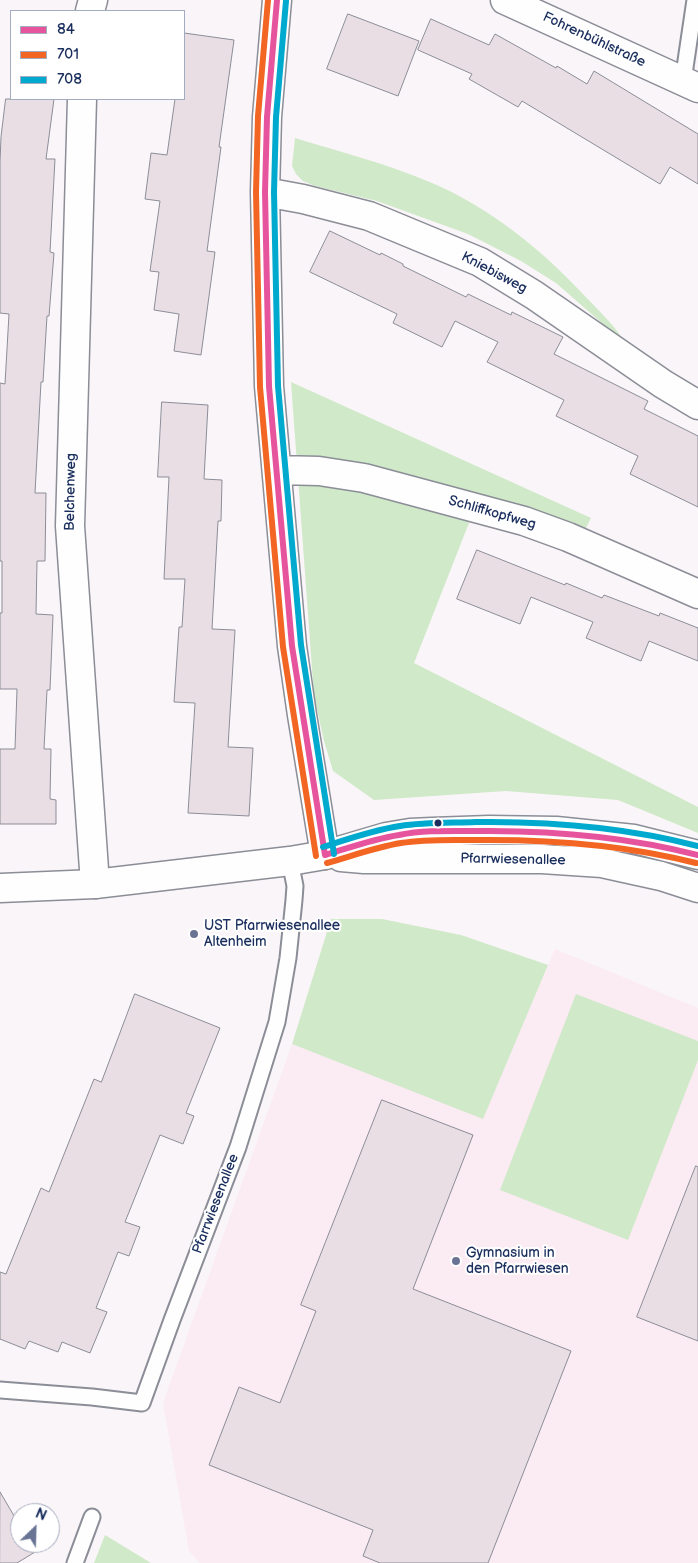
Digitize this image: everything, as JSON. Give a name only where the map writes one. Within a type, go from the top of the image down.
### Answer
[{"type":"street","points":[[277,0],[267,117],[265,192],[269,386],[292,646],[325,855]]},
{"type":"street","name":"Fohrenbühlstraße","points":[[506,0],[690,85]]},
{"type":"street","name":"Belchenweg","points":[[82,100],[70,526],[95,884]]},
{"type":"street","name":"Kniebisweg","points":[[265,192],[303,199],[369,216],[480,262],[534,295],[663,384],[698,405]]},
{"type":"street","name":"Schliffkopfweg","points":[[276,470],[319,471],[364,478],[524,521],[568,537],[698,594]]},
{"type":"street","name":"Pfarrwiesenallee","points":[[0,888],[95,884],[290,861],[325,855],[386,837],[410,833],[488,830],[556,831],[634,840],[698,855]]},
{"type":"street","name":"Pfarrwiesenallee","points":[[325,855],[364,860],[542,859],[602,863],[660,876],[698,888]]},
{"type":"lane","name":"Fohrenbühlstraße","points":[[690,85],[695,0]]},
{"type":"lane","name":"Pfarrwiesenallee","points":[[0,1390],[142,1403],[238,1147],[277,1022],[288,958],[294,900],[295,886],[290,861]]},
{"type":"lane","points":[[75,1563],[92,1517]]},
{"type":"shaded area","name":"Gymnasium in den Pfarrwiesen","points":[[555,949],[698,1008],[698,1563],[200,1563],[189,1551],[163,1403],[292,1044],[483,1118]]},
{"type":"green space","points":[[295,138],[398,170],[432,183],[493,216],[549,260],[605,317],[626,344],[556,283],[521,261],[468,234],[377,201],[315,186],[303,181],[296,174],[292,166]]},
{"type":"green space","points":[[291,382],[591,518],[585,530],[478,500],[414,663],[698,807],[698,833],[618,800],[506,791],[374,800],[333,771],[314,696]]},
{"type":"green space","points":[[331,919],[382,919],[461,935],[548,965],[483,1119],[292,1044]]},
{"type":"green space","points":[[576,994],[698,1041],[698,1060],[628,1240],[500,1190]]},
{"type":"green space","points":[[105,1535],[151,1563],[94,1563]]},
{"type":"building","points":[[348,14],[419,41],[398,96],[327,69]]},
{"type":"building","points":[[431,19],[489,45],[495,34],[587,84],[594,71],[698,134],[698,184],[670,167],[660,184],[522,101],[518,107],[469,79],[472,74],[418,50]]},
{"type":"building","points":[[185,33],[234,40],[207,251],[215,252],[201,355],[174,351],[179,314],[154,310],[159,272],[150,271],[160,201],[145,199],[151,153],[167,155],[175,100],[185,100]]},
{"type":"building","points":[[6,99],[54,100],[46,159],[55,159],[50,252],[54,253],[49,316],[47,316],[43,382],[41,382],[35,493],[46,493],[45,561],[37,561],[36,614],[53,615],[50,690],[47,690],[44,749],[51,749],[50,799],[56,800],[56,824],[0,824],[0,749],[15,749],[17,689],[0,689],[2,561],[0,561],[0,383],[5,384],[9,314],[0,313],[1,137]]},
{"type":"building","points":[[330,231],[380,255],[381,253],[466,297],[468,294],[511,315],[512,312],[563,337],[554,354],[648,401],[644,409],[698,436],[698,507],[630,474],[638,456],[556,416],[564,400],[487,362],[498,342],[455,321],[442,347],[393,323],[397,314],[310,272]]},
{"type":"building","points":[[162,402],[208,405],[204,479],[222,480],[221,521],[218,521],[212,629],[235,630],[228,747],[253,748],[249,816],[188,813],[195,703],[174,702],[179,627],[182,627],[185,579],[164,579],[169,477],[158,477]]},
{"type":"building","points":[[477,550],[565,585],[566,583],[602,598],[604,595],[659,616],[660,613],[698,628],[698,661],[649,641],[641,661],[586,638],[593,622],[531,597],[520,624],[457,599]]},
{"type":"building","points":[[135,994],[220,1028],[186,1113],[194,1116],[183,1144],[160,1135],[125,1222],[140,1227],[129,1256],[118,1252],[96,1308],[107,1312],[90,1353],[62,1342],[58,1352],[29,1341],[25,1349],[0,1339],[0,1272],[6,1274],[41,1188],[49,1192],[94,1079],[101,1082]]},
{"type":"building","points":[[382,1100],[473,1135],[413,1289],[571,1351],[488,1563],[380,1563],[363,1556],[373,1530],[209,1465],[239,1387],[280,1403],[316,1311],[301,1305]]},
{"type":"building","points":[[696,1166],[698,1167],[698,1341],[637,1317]]},
{"type":"building","points":[[0,1492],[10,1509],[10,1553],[33,1553],[17,1563],[0,1563]]},
{"type":"transit line","name":"701","points":[[268,0],[258,116],[256,192],[260,387],[283,647],[316,856]]},
{"type":"transit line","name":"84","points":[[277,0],[267,117],[265,192],[269,386],[292,646],[325,855]]},
{"type":"transit line","name":"708","points":[[286,1],[276,117],[274,192],[278,386],[301,645],[334,854]]},
{"type":"transit line","name":"708","points":[[323,847],[370,832],[400,826],[428,823],[476,822],[588,826],[671,839],[698,846]]},
{"type":"transit line","name":"84","points":[[325,855],[370,841],[418,832],[437,831],[559,833],[643,843],[698,855]]},
{"type":"transit line","name":"701","points":[[327,863],[392,845],[446,840],[585,844],[641,851],[696,863]]},
{"type":"place","name":"UST Pfarrwiesenallee Altenheim","points":[[194,934]]},
{"type":"place","name":"Gymnasium in den Pfarrwiesen","points":[[456,1261]]}]
